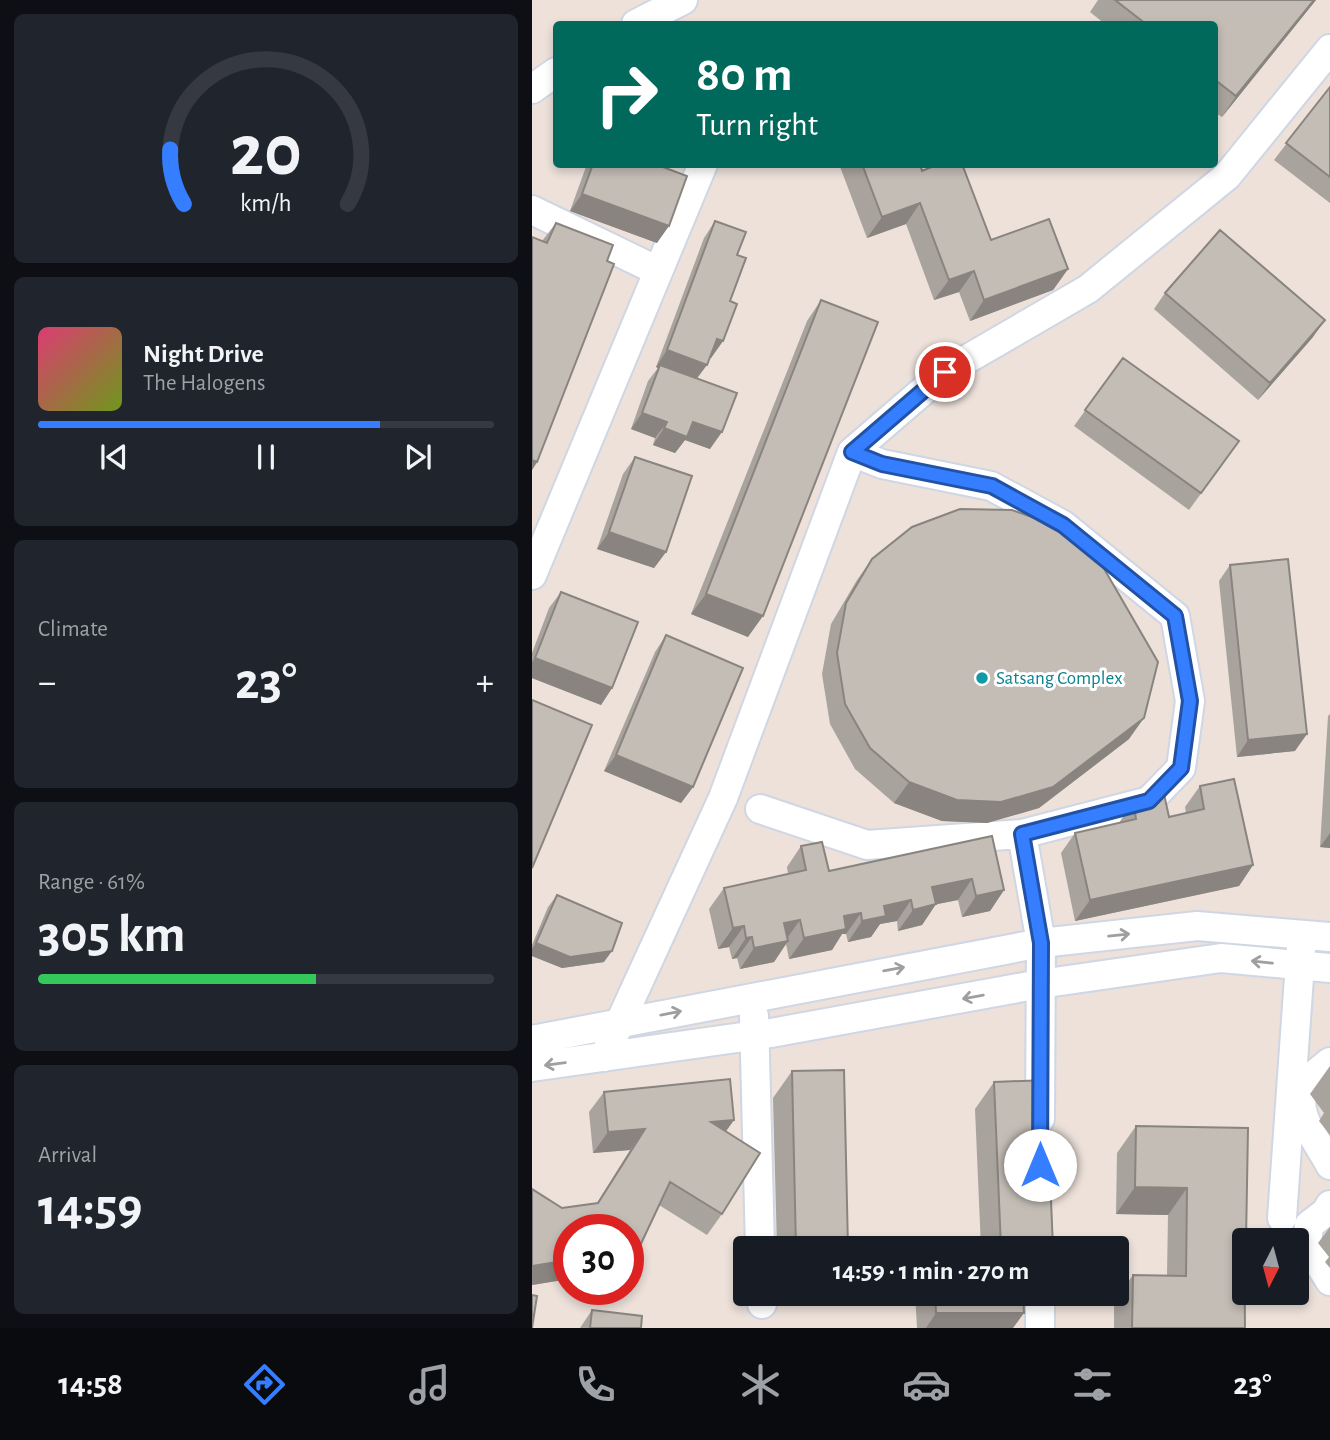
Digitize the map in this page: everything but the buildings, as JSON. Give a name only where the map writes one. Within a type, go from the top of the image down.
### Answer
[{"type":"street","points":[[642,21],[683,0]]},
{"type":"street","points":[[604,1057],[723,798],[852,452],[945,372],[1088,289],[1227,176],[1330,49]]},
{"type":"street","points":[[532,89],[553,74]]},
{"type":"street","points":[[532,576],[540,533],[701,168]]},
{"type":"street","points":[[532,210],[658,271]]},
{"type":"street","points":[[760,809],[867,845],[1022,834],[1149,801],[1181,768],[1190,701],[1175,616],[1063,525],[992,486],[882,464],[852,452]]},
{"type":"street","points":[[1022,834],[1041,943],[1040,1151]]},
{"type":"street","points":[[532,1041],[1041,943],[1197,926],[1330,937]]},
{"type":"street","points":[[1282,1218],[1301,935]]},
{"type":"street","points":[[532,1067],[755,1035],[1040,984],[1221,958],[1330,968]]},
{"type":"street","points":[[752,997],[760,1236]]},
{"type":"street","points":[[1330,1062],[1306,1084],[1301,1096],[1307,1129],[1330,1165]]},
{"type":"street","points":[[1308,1228],[1330,1205]]},
{"type":"street","points":[[1309,1253],[1330,1281]]},
{"type":"street","points":[[1040,1306],[1040,1328]]},
{"type":"place","name":"Satsang Complex","points":[[982,678]]},
{"type":"route","points":[[945,372],[852,452],[882,464],[992,486],[1063,525],[1175,616],[1190,701],[1181,768],[1149,801],[1022,834],[1041,943],[1040,1165]]}]
